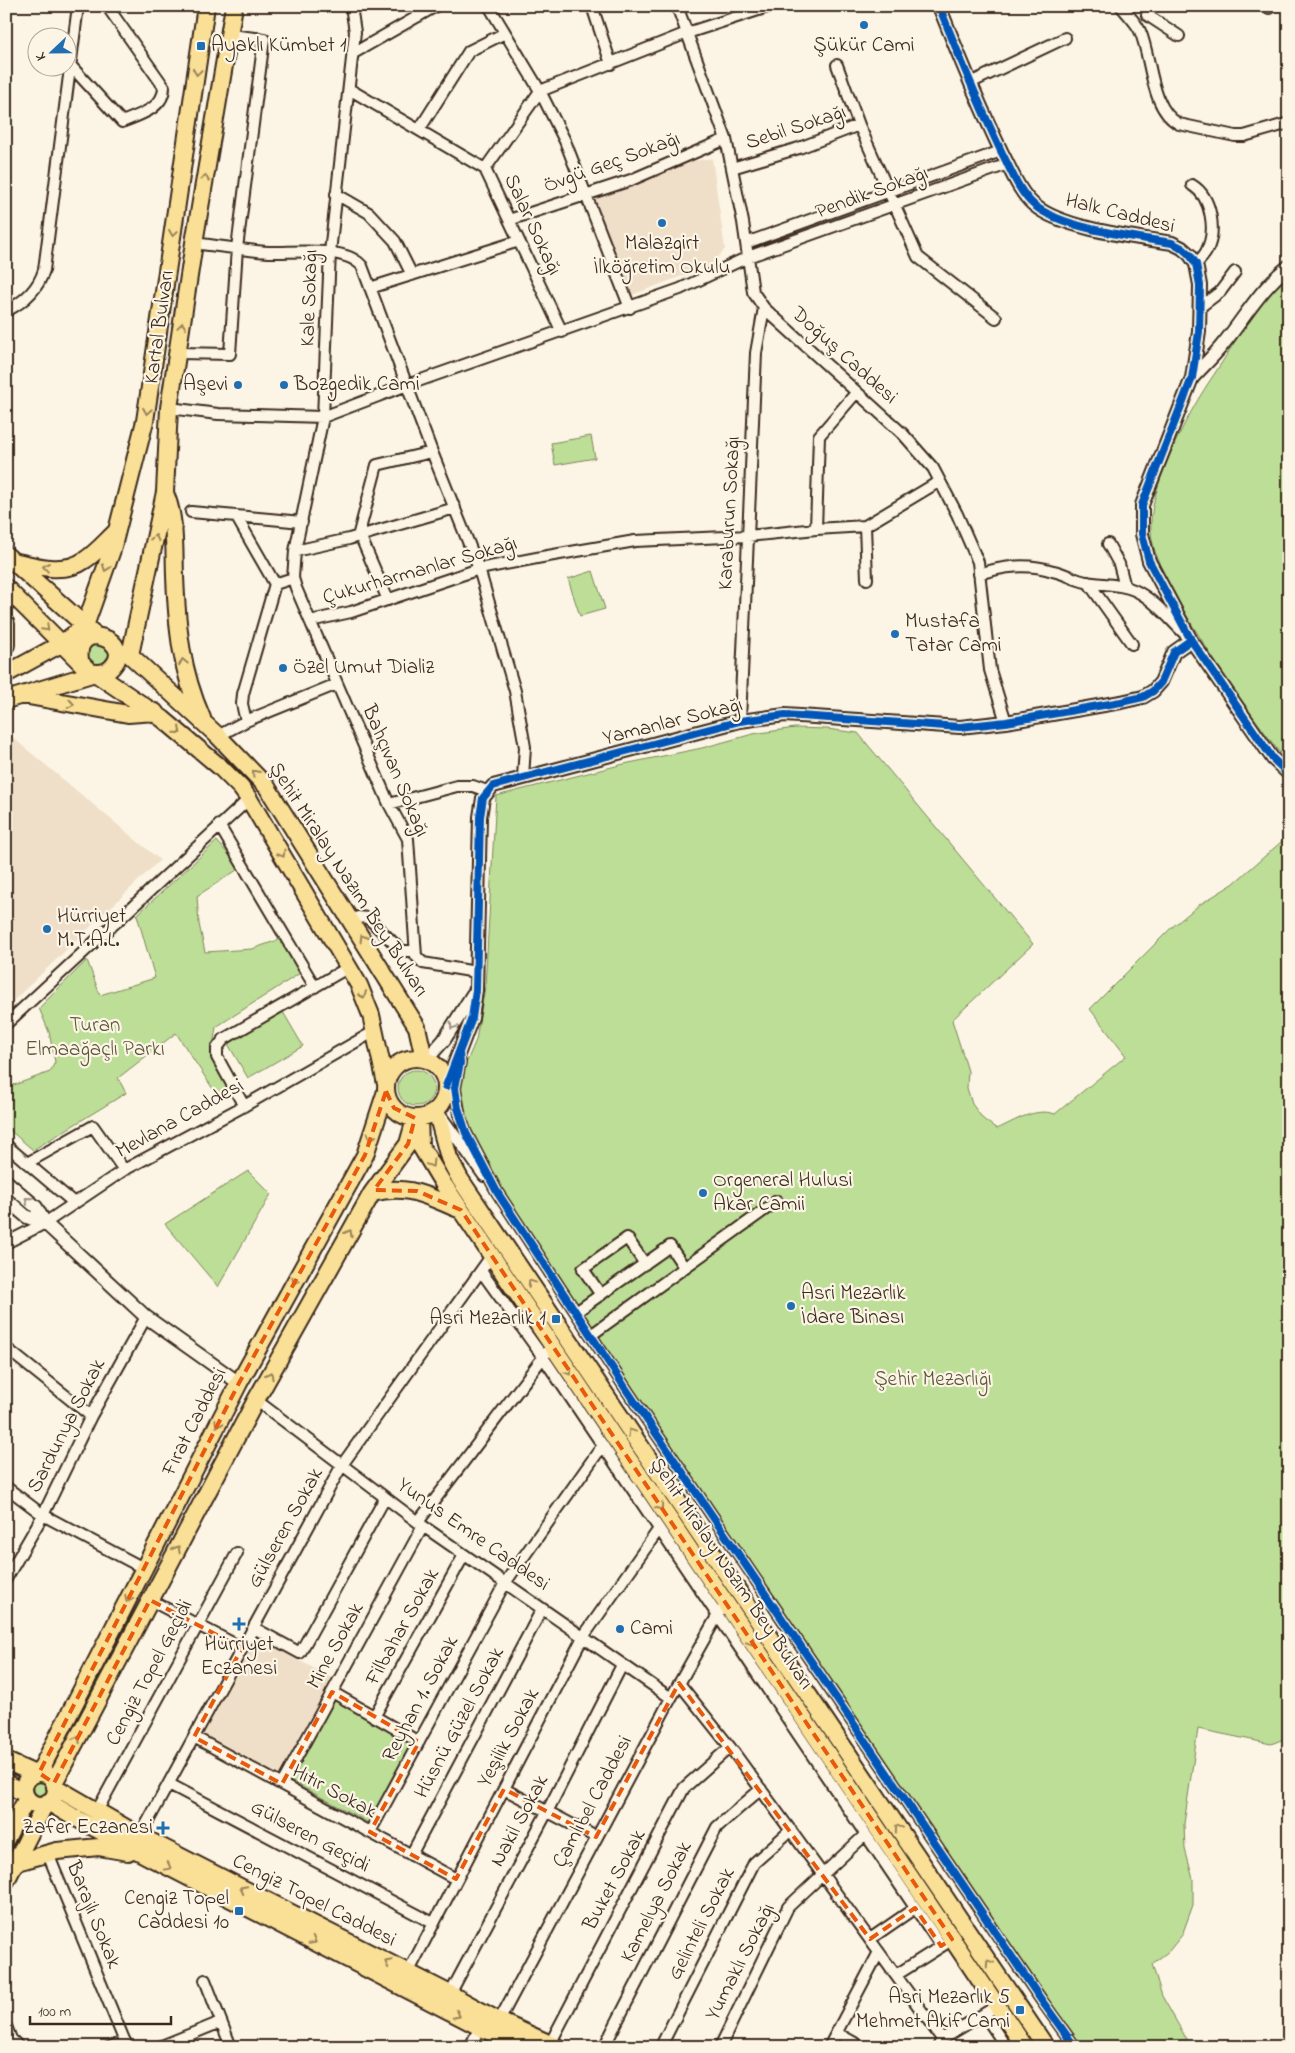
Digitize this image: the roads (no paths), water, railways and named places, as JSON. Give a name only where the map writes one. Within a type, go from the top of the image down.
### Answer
[{"type":"main road","name":"Kartal Bulvarı","points":[[90,631],[145,421],[206,6]]},
{"type":"main road","name":"Kartal Bulvarı","points":[[124,655],[165,492],[170,408],[194,243],[234,6]]},
{"type":"main road","points":[[165,492],[172,509],[181,655],[188,683],[206,724]]},
{"type":"main road","points":[[9,558],[51,568],[71,566],[85,560],[117,531]]},
{"type":"main road","points":[[9,558],[90,631]]},
{"type":"main road","points":[[6,588],[61,644]]},
{"type":"main road","points":[[6,624],[6,645]]},
{"type":"main road","points":[[6,674],[61,644],[90,631]]},
{"type":"main road","points":[[80,660],[80,649],[90,631]]},
{"type":"main road","name":"Şehit Miralay Nazım Bey Bulvarı","points":[[90,631],[110,640],[116,649],[206,724],[267,787],[417,1027],[425,1059]]},
{"type":"main road","name":"Şehit Miralay Nazım Bey Bulvarı","points":[[61,644],[80,660],[86,669],[154,712],[220,766],[249,799],[349,967],[366,1001],[375,1031],[386,1087]]},
{"type":"main road","points":[[6,700],[95,674],[101,674],[110,669],[116,660],[124,655]]},
{"type":"main road","points":[[23,695],[128,714],[154,712]]},
{"type":"main road","points":[[412,1058],[425,1059],[440,1070],[446,1086],[445,1098],[437,1110],[430,1115],[417,1118],[406,1116],[394,1108],[386,1087],[392,1069],[401,1062],[412,1058]]},
{"type":"main road","name":"Fırat Caddesi","points":[[37,1773],[239,1382],[365,1155],[386,1087]]},
{"type":"main road","name":"Şehit Miralay Nazım Bey Bulvarı","points":[[437,1110],[449,1158],[460,1179],[1046,2047]]},
{"type":"main road","name":"Şehit Miralay Nazım Bey Bulvarı","points":[[417,1118],[420,1144],[461,1210],[492,1255],[547,1351],[990,2010],[1024,2047]]},
{"type":"main road","name":"Fırat Caddesi","points":[[55,1785],[256,1400],[372,1193],[408,1144],[417,1118]]},
{"type":"main road","points":[[372,1193],[398,1189],[417,1191],[461,1210]]},
{"type":"main road","points":[[6,1760],[37,1773],[48,1775],[55,1785],[54,1795],[46,1803],[6,1882]]},
{"type":"main road","points":[[6,1838],[26,1796],[24,1789],[26,1780],[37,1773]]},
{"type":"main road","points":[[6,1783],[26,1796],[34,1804],[46,1803]]},
{"type":"main road","name":"Cengiz Topel Caddesi","points":[[55,1785],[140,1836],[408,1972],[499,2021],[554,2045]]},
{"type":"main road","name":"Cengiz Topel Caddesi","points":[[46,1803],[518,2047]]},
{"type":"main road","points":[[17,1862],[48,1854],[99,1846],[147,1856]]},
{"type":"street","points":[[75,28],[78,6]]},
{"type":"street","points":[[78,74],[122,122],[154,107],[161,101],[164,87],[106,6]]},
{"type":"street","name":"Kale Sokağı","points":[[293,578],[295,551],[323,417],[330,252],[355,32],[351,6]]},
{"type":"street","points":[[352,54],[417,11],[436,6]]},
{"type":"street","points":[[490,6],[540,91],[565,141],[630,308]]},
{"type":"street","points":[[592,6],[611,64]]},
{"type":"street","name":"Doğuş Caddesi","points":[[677,6],[726,139],[746,243],[753,292],[764,308],[903,434],[933,468],[957,514],[978,562],[990,670],[1006,722]]},
{"type":"street","points":[[485,169],[540,91],[747,10],[771,6]]},
{"type":"street","name":"Halk Caddesi","points":[[939,6],[970,84],[1001,151],[1020,188],[1034,204],[1052,216],[1102,231],[1172,243],[1182,248],[1196,264]]},
{"type":"street","points":[[1121,6],[1140,30],[1158,96],[1173,121],[1179,124],[1235,136],[1244,136],[1289,122]]},
{"type":"street","points":[[1140,30],[1150,10],[1178,36]]},
{"type":"street","points":[[419,130],[469,51],[505,33]]},
{"type":"street","points":[[179,353],[230,354],[237,248],[264,38],[230,36]]},
{"type":"street","points":[[970,84],[1065,38]]},
{"type":"street","points":[[837,65],[859,125]]},
{"type":"street","points":[[6,311],[20,304],[33,291],[44,270],[69,78]]},
{"type":"street","name":"Salar Sokağı","points":[[348,89],[485,169],[562,332]]},
{"type":"street","name":"Sebil Sokağı","points":[[732,168],[799,148],[859,125],[918,257],[996,318]]},
{"type":"street","name":"Övgü Geç Sokağı","points":[[509,220],[631,180],[726,139]]},
{"type":"street","points":[[746,243],[1001,151]]},
{"type":"street","name":"Pendik Sokağı","points":[[323,417],[408,385],[630,308],[680,289],[748,257],[1008,164]]},
{"type":"street","points":[[1192,186],[1202,194],[1212,222],[1211,238],[1206,252],[1196,264],[1200,285],[1199,332],[1192,378],[1142,505],[1142,534],[1149,561],[1191,640],[1273,759],[1289,774]]},
{"type":"street","points":[[336,194],[369,213],[395,241],[412,275]]},
{"type":"street","points":[[370,288],[519,241]]},
{"type":"street","points":[[194,243],[267,252],[330,252],[354,258],[364,270],[432,452],[479,569],[515,691],[525,747],[523,777]]},
{"type":"street","points":[[1192,378],[1224,343],[1273,278],[1289,266]]},
{"type":"street","points":[[1200,307],[1220,292],[1235,272]]},
{"type":"street","name":"Karaburun Sokağı","points":[[740,721],[756,353],[764,308]]},
{"type":"street","points":[[816,529],[819,436],[856,393]]},
{"type":"street","points":[[170,408],[218,414],[323,417]]},
{"type":"street","points":[[388,600],[359,530],[377,465],[432,452]]},
{"type":"street","points":[[867,579],[865,526],[940,481]]},
{"type":"street","points":[[295,551],[360,536],[455,508]]},
{"type":"street","points":[[191,512],[302,522]]},
{"type":"street","points":[[236,516],[276,584],[243,694],[242,704],[246,721]]},
{"type":"street","name":"Çukurharmanlar Sokağı","points":[[310,621],[351,612],[479,569],[635,541],[748,536],[865,526]]},
{"type":"street","points":[[1108,544],[1120,564],[1125,587]]},
{"type":"street","points":[[979,574],[1002,567],[1027,566],[1054,571],[1088,582],[1118,584],[1135,590],[1150,601],[1191,640]]},
{"type":"street","points":[[276,584],[293,578]]},
{"type":"street","name":"Bahçıvan Sokağı","points":[[293,578],[389,804],[409,843],[414,951]]},
{"type":"street","points":[[1088,582],[1132,644]]},
{"type":"street","name":"Yamanlar Sokağı","points":[[487,791],[500,782],[609,756],[740,721],[785,716],[960,727],[1006,722],[1142,697],[1153,691],[1161,682],[1174,652],[1191,640]]},
{"type":"street","points":[[218,736],[246,721],[337,684]]},
{"type":"street","points":[[389,804],[457,786],[473,786],[487,791],[483,798],[480,817],[476,990],[472,1018],[446,1086]]},
{"type":"street","points":[[9,1017],[249,799]]},
{"type":"street","points":[[219,825],[315,987]]},
{"type":"street","points":[[351,920],[358,917],[368,918],[402,950],[414,951],[419,960],[424,963],[476,972]]},
{"type":"street","points":[[244,1106],[217,1057],[216,1051],[219,1044],[224,1039],[349,967]]},
{"type":"street","points":[[425,1059],[444,1040],[476,990]]},
{"type":"street","name":"Mevlana Caddesi","points":[[6,1244],[45,1223],[124,1170],[244,1106],[375,1031]]},
{"type":"street","points":[[459,1053],[460,1063],[456,1088],[460,1117],[466,1133],[496,1192],[939,1850],[1075,2047]]},
{"type":"street","points":[[437,1110],[496,1192]]},
{"type":"street","points":[[27,1163],[93,1126],[124,1170]]},
{"type":"street","points":[[6,1145],[74,1203]]},
{"type":"street","points":[[6,1181],[36,1207],[45,1223],[146,1316],[239,1382]]},
{"type":"street","points":[[6,1199],[27,1217],[45,1223]]},
{"type":"street","points":[[591,1335],[777,1201]]},
{"type":"street","points":[[601,1295],[583,1269],[605,1253],[627,1238],[646,1264]]},
{"type":"street","points":[[576,1312],[670,1246],[684,1267]]},
{"type":"street","name":"Gülseren Sokak","points":[[140,1836],[342,1465],[492,1255]]},
{"type":"street","points":[[481,1271],[547,1351],[603,1446],[659,1529],[722,1609],[780,1710],[914,1908],[946,1943],[896,1975]]},
{"type":"street","name":"Sardunya Sokak","points":[[6,1579],[43,1515],[91,1416],[146,1316]]},
{"type":"street","points":[[6,1348],[91,1416]]},
{"type":"street","name":"Mine Sokak","points":[[282,1784],[420,1524],[547,1351]]},
{"type":"street","name":"Yunus Emre Caddesi","points":[[256,1400],[420,1524],[670,1698]]},
{"type":"street","name":"Reyhan 1. Sokak","points":[[370,1832],[505,1583],[603,1446]]},
{"type":"street","points":[[6,1487],[43,1515],[144,1568]]},
{"type":"street","points":[[254,1628],[300,1653],[385,1498]]},
{"type":"street","name":"Yeşilik Sokak","points":[[408,1972],[583,1637],[659,1529]]},
{"type":"street","name":"Cengiz Topel Geçidi","points":[[97,1811],[237,1553]]},
{"type":"street","name":"Filbahar Sokak","points":[[374,1717],[464,1555]]},
{"type":"street","points":[[150,1600],[242,1648]]},
{"type":"street","name":"Hüsnü Güzel Sokak","points":[[411,1854],[542,1609]]},
{"type":"street","name":"Çamlıbel Caddesi","points":[[499,2021],[678,1683],[722,1609]]},
{"type":"street","name":"Nakil Sokak","points":[[450,1994],[547,1812],[622,1665]]},
{"type":"street","points":[[678,1683],[730,1747],[791,1830],[896,1975],[940,2043],[990,2010],[1006,2047]]},
{"type":"street","points":[[332,1692],[419,1742]]},
{"type":"street","name":"Hıtır Sokak","points":[[194,1737],[456,1879]]},
{"type":"street","name":"Buket Sokak","points":[[554,2045],[684,1788],[730,1747]]},
{"type":"street","name":"Gülseren Geçidi","points":[[169,1784],[433,1923]]},
{"type":"street","points":[[504,1789],[596,1837]]},
{"type":"street","name":"Kamelya Sokak","points":[[604,2047],[717,1826],[761,1789]]},
{"type":"street","name":"Gelinteli Sokak","points":[[661,2046],[754,1863],[791,1830]]},
{"type":"street","name":"Yumaklı Sokağı","points":[[720,2047],[788,1907],[865,1835]]},
{"type":"street","name":"Barajlı Sokak","points":[[48,1854],[126,2044]]},
{"type":"street","points":[[870,1939],[914,1908]]},
{"type":"street","points":[[829,2047],[879,1952]]},
{"type":"street","points":[[205,1980],[231,2047]]},
{"type":"street","points":[[159,2047],[221,2022]]},
{"type":"street","points":[[6,2026],[11,2039],[18,2047]]},
{"type":"street","points":[[470,2047],[480,2027]]},
{"type":"street","points":[[837,2033],[862,2047]]},
{"type":"street","points":[[110,2047],[126,2044]]},
{"type":"place","name":"Şükür Cami","points":[[864,25]]},
{"type":"place","name":"Ayaklı Kümbet 1","points":[[201,46]]},
{"type":"place","name":"Malazgirt İlköğretim Okulu","points":[[662,223]]},
{"type":"place","name":"Aşevi","points":[[238,385]]},
{"type":"place","name":"Bozgedik Cami","points":[[284,385]]},
{"type":"place","name":"Mustafa Tatar Cami","points":[[895,634]]},
{"type":"place","name":"Özel Umut Dializ","points":[[283,668]]},
{"type":"place","name":"Hürriyet M.T.A.L.","points":[[47,929]]},
{"type":"place","name":"Orgeneral Hulusi Akar Camii","points":[[703,1193]]},
{"type":"place","name":"Asri Mezarlık İdare Binası","points":[[791,1306]]},
{"type":"place","name":"Asri Mezarlık 1","points":[[556,1319]]},
{"type":"place","name":"Hürriyet Eczanesi","points":[[239,1624]]},
{"type":"place","name":"Cami","points":[[620,1629]]},
{"type":"place","name":"Zafer Eczanesi","points":[[163,1828]]},
{"type":"place","name":"Cengiz Topel Caddesi 10","points":[[239,1911]]},
{"type":"place","name":"Asri Mezarlık 5 Mehmet Akif Cami","points":[[1020,2010]]},
{"type":"park label","name":"Turan Elmaağaçlı Parkı","points":[[95,1038]]},
{"type":"park label","name":"Şehir Mezarlığı","points":[[933,1380]]}]
